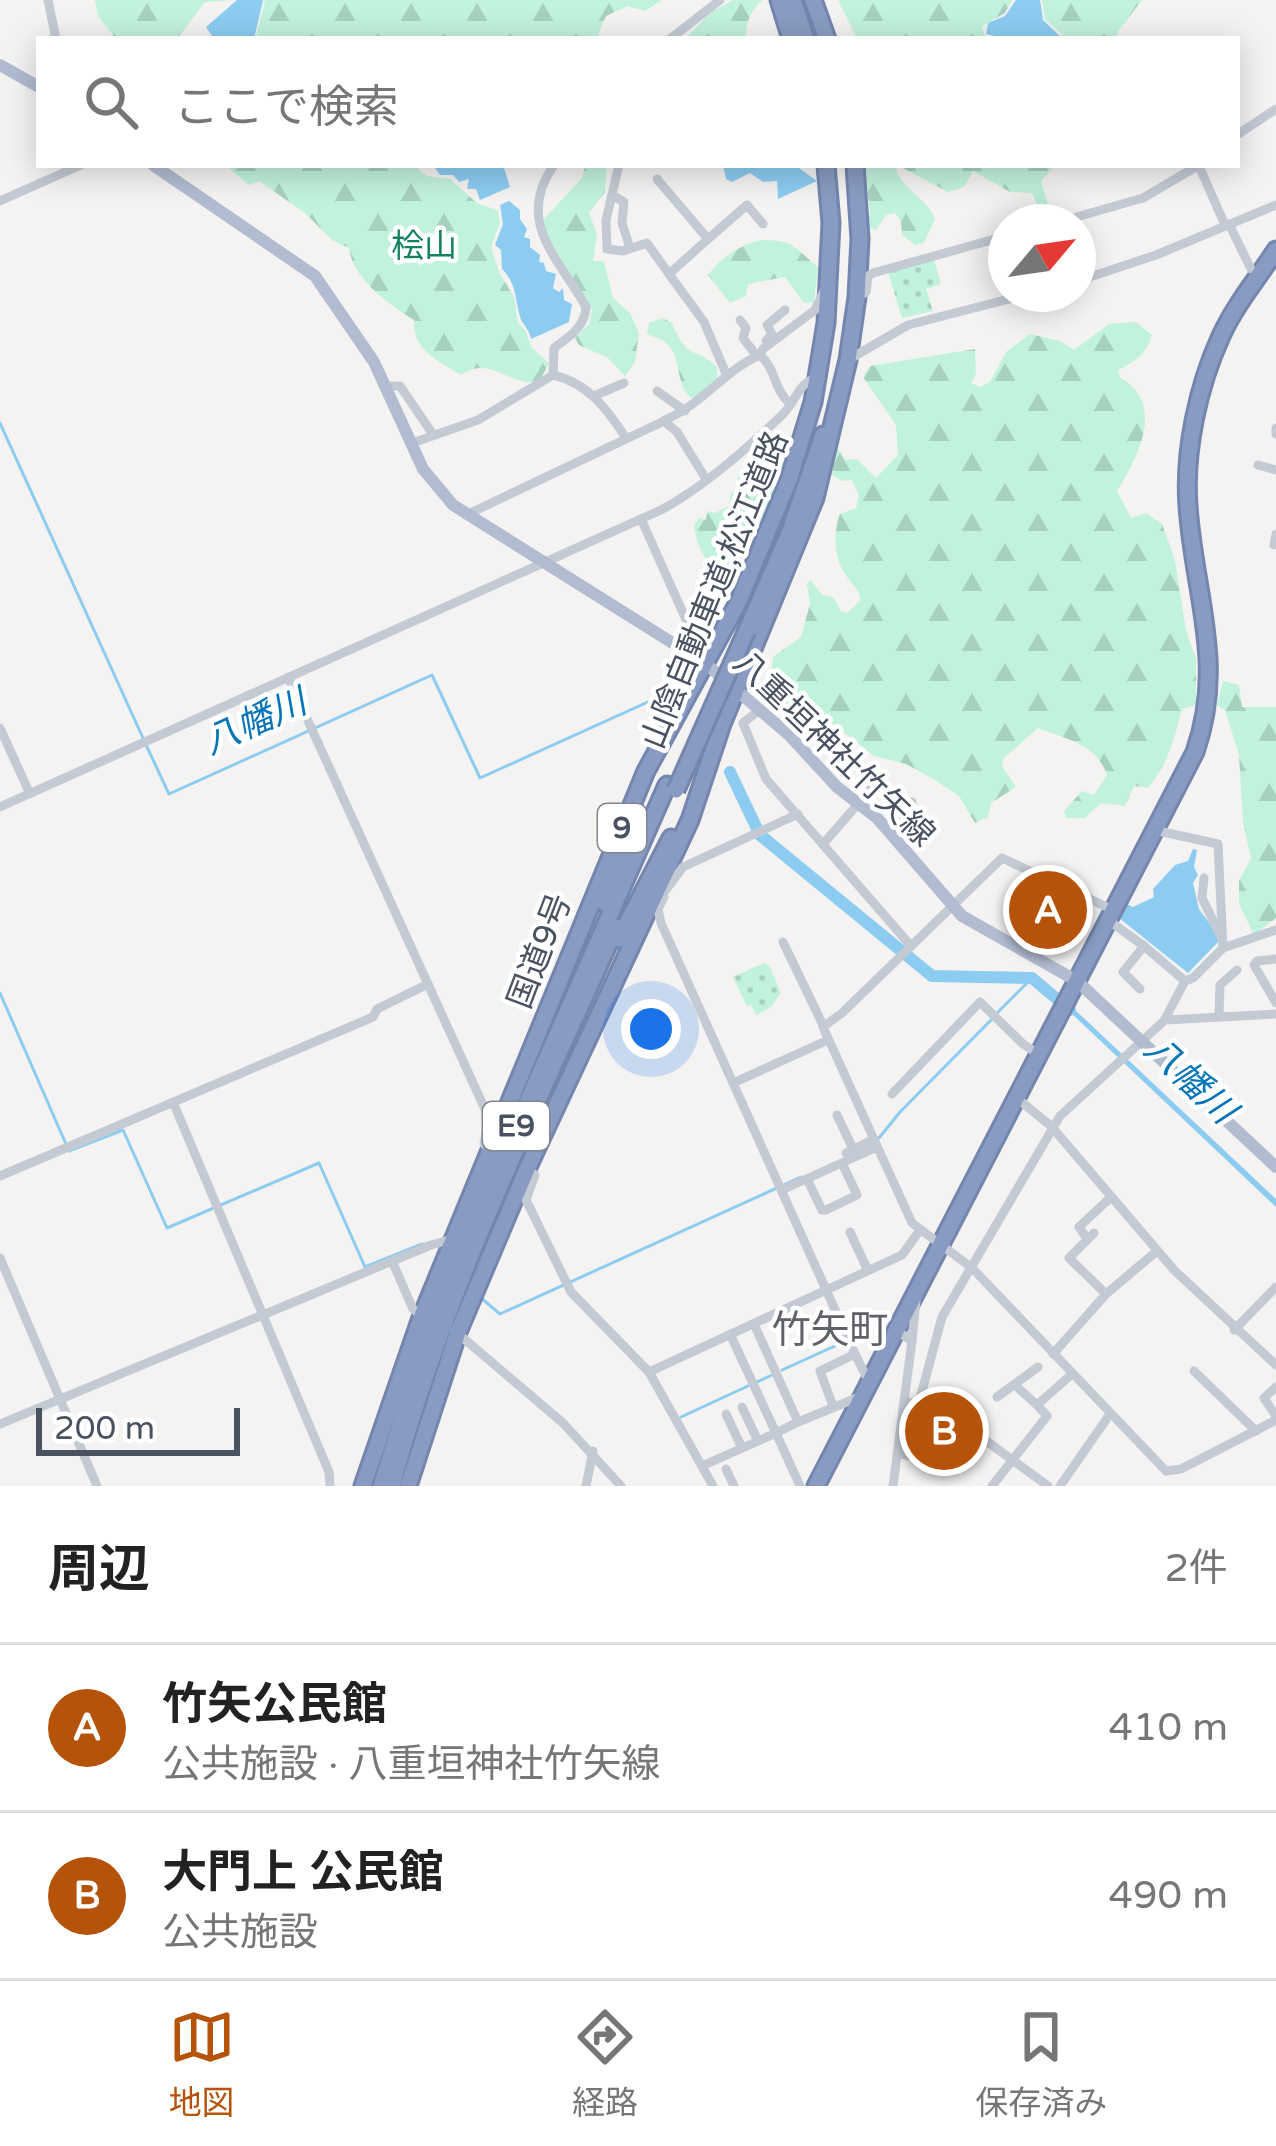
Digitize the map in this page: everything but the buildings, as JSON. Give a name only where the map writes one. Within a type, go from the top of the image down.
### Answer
[{"type":"highway","points":[[786,0],[798,36]]},
{"type":"highway","points":[[813,0],[825,36]]},
{"type":"highway","name":"山陰自動車道;松江道路","points":[[742,628],[824,392],[839,269],[829,168]]},
{"type":"highway","name":"国道9号","points":[[363,1486],[453,1239],[646,771],[706,664],[775,517],[819,377],[830,290],[829,168]]},
{"type":"highway","name":"9","points":[[407,1486],[454,1330],[525,1168],[660,895],[736,690],[815,498],[848,360],[857,297],[860,239],[850,168]]},
{"type":"highway","name":"山陰自動車道;松江道路","points":[[381,1486],[430,1330],[547,1058],[790,530],[834,395],[849,288],[850,168]]},
{"type":"highway","points":[[816,1486],[868,1388],[904,1336],[915,1295],[1195,752],[1211,682],[1188,506],[1192,441],[1222,333],[1274,258]]},
{"type":"highway","points":[[547,1058],[662,748]]},
{"type":"highway","points":[[536,1109],[714,749]]},
{"type":"highway","name":"山陰自動車道;松江道路","points":[[392,1486],[458,1293],[671,788]]},
{"type":"main road","points":[[0,64],[36,85]]},
{"type":"main road","name":"八重垣神社竹矢線","points":[[157,168],[315,276],[362,343],[433,484],[466,515],[706,664],[885,826],[952,905],[979,928],[1077,981],[1276,1167]]},
{"type":"street","points":[[48,0],[55,36]]},
{"type":"street","points":[[674,36],[720,0]]},
{"type":"street","points":[[1240,133],[1276,110]]},
{"type":"street","points":[[0,201],[74,168]]},
{"type":"street","points":[[552,168],[538,197],[537,217],[543,237],[586,307],[586,317],[577,330],[554,348],[553,375]]},
{"type":"street","points":[[618,168],[606,220],[607,249],[647,243],[704,322],[727,376]]},
{"type":"street","points":[[1096,211],[1143,198],[1194,168]]},
{"type":"street","points":[[1200,168],[1251,269]]},
{"type":"street","points":[[657,179],[708,239]]},
{"type":"street","points":[[612,195],[624,202],[622,224],[631,248]]},
{"type":"street","points":[[669,274],[746,205],[763,224]]},
{"type":"street","points":[[1096,275],[1276,205]]},
{"type":"street","points":[[857,297],[864,296],[873,273],[988,240]]},
{"type":"street","points":[[466,515],[685,411],[815,310],[821,292],[830,290]]},
{"type":"street","points":[[848,360],[908,325],[988,302]]},
{"type":"street","points":[[760,353],[772,334],[767,325],[785,310]]},
{"type":"street","points":[[740,320],[746,328],[743,338],[768,362],[791,404]]},
{"type":"street","points":[[412,442],[478,420],[553,375],[575,380],[594,396],[626,438]]},
{"type":"street","points":[[0,807],[678,500],[791,404],[802,384],[819,377]]},
{"type":"street","points":[[594,396],[624,383]]},
{"type":"street","points":[[386,386],[400,386],[432,433]]},
{"type":"street","points":[[657,391],[685,411]]},
{"type":"street","points":[[664,421],[677,432],[706,479]]},
{"type":"street","points":[[1258,465],[1276,470]]},
{"type":"street","points":[[641,519],[706,664]]},
{"type":"street","points":[[288,677],[489,1118],[484,1144],[491,1152]]},
{"type":"street","points":[[758,711],[743,723],[759,766],[906,951]]},
{"type":"street","points":[[0,728],[30,794]]},
{"type":"street","points":[[824,843],[876,784]]},
{"type":"street","points":[[885,826],[912,802]]},
{"type":"street","points":[[703,1466],[868,1388],[658,916],[660,895],[683,867],[798,814]]},
{"type":"street","points":[[1154,830],[1218,844],[1223,945]]},
{"type":"street","points":[[823,1025],[842,1013],[1001,858],[1111,915],[1185,981]]},
{"type":"street","points":[[1204,878],[1202,898],[1223,945]]},
{"type":"street","points":[[918,1406],[942,1317],[1051,1126],[1165,1019],[1185,981],[1223,945],[1276,930]]},
{"type":"street","points":[[783,942],[908,1215],[920,1231],[972,1268],[1163,1476],[1276,1418],[1264,1398],[1276,1387]]},
{"type":"street","points":[[1140,989],[1124,972],[1144,946]]},
{"type":"street","points":[[1165,1019],[1275,1015],[1276,1004],[1254,965],[1276,959]]},
{"type":"street","points":[[1219,1016],[1220,985],[1237,970]]},
{"type":"street","points":[[0,1176],[373,1017],[377,1009],[428,984]]},
{"type":"street","points":[[892,1094],[980,1002],[1040,1055]]},
{"type":"street","points":[[733,1083],[828,1040]]},
{"type":"street","points":[[1018,1100],[1051,1126],[1157,1251],[1234,1330],[1276,1365]]},
{"type":"street","points":[[173,1102],[264,1313],[329,1472],[330,1486]]},
{"type":"street","points":[[807,1179],[825,1211],[856,1196],[837,1114]]},
{"type":"street","points":[[781,1188],[875,1142]]},
{"type":"street","points":[[847,1155],[875,1142]]},
{"type":"street","points":[[525,1168],[535,1175],[526,1200],[565,1283],[649,1372],[713,1486]]},
{"type":"street","points":[[1106,1294],[1069,1260],[1069,1253],[1090,1235],[1078,1227],[1111,1197]]},
{"type":"street","points":[[649,1372],[902,1256],[920,1231]]},
{"type":"street","points":[[850,1232],[868,1271]]},
{"type":"street","points":[[0,1424],[453,1239]]},
{"type":"street","points":[[812,1256],[825,1250]]},
{"type":"street","points":[[1053,1354],[1106,1294],[1157,1251]]},
{"type":"street","points":[[0,1258],[97,1486]]},
{"type":"street","points":[[392,1261],[413,1309],[423,1318]]},
{"type":"street","points":[[820,1274],[834,1268]]},
{"type":"street","points":[[1234,1330],[1276,1287]]},
{"type":"street","points":[[754,1324],[798,1423]]},
{"type":"street","points":[[454,1330],[593,1451],[621,1486]]},
{"type":"street","points":[[730,1334],[800,1486]]},
{"type":"street","points":[[893,1486],[904,1400],[904,1336]]},
{"type":"street","points":[[833,1406],[820,1371],[855,1354]]},
{"type":"street","points":[[997,1397],[1038,1367]]},
{"type":"street","points":[[1194,1371],[1256,1431]]},
{"type":"street","points":[[1037,1405],[1072,1374]]},
{"type":"street","points":[[992,1486],[1047,1416],[1015,1385]]},
{"type":"street","points":[[904,1400],[964,1428],[1048,1486]]},
{"type":"street","points":[[742,1407],[758,1441]]},
{"type":"street","points":[[726,1414],[742,1448]]},
{"type":"street","points":[[1060,1486],[1110,1414]]},
{"type":"street","points":[[897,1454],[933,1462],[964,1428]]},
{"type":"street","points":[[586,1486],[593,1451]]},
{"type":"street","points":[[726,1469],[734,1486]]},
{"type":"green space","points":[[95,0],[233,0],[205,2],[179,36],[114,36],[98,16]]},
{"type":"green space","points":[[265,0],[662,0],[645,11],[628,6],[606,16],[600,36],[256,36]]},
{"type":"green space","points":[[733,0],[762,0],[750,18],[746,36],[688,36],[710,13]]},
{"type":"green space","points":[[838,0],[1012,0],[1005,13],[982,26],[985,36],[856,36]]},
{"type":"green space","points":[[1042,0],[1142,0],[1118,36],[1064,36],[1045,19]]},
{"type":"green space","name":"桧山","points":[[229,168],[417,168],[427,176],[450,179],[478,204],[498,210],[500,223],[491,247],[514,297],[518,323],[532,348],[549,363],[539,382],[481,368],[461,375],[435,359],[417,339],[414,320],[364,280],[349,248],[332,240],[305,213],[259,181],[249,185]]},
{"type":"green space","name":"桧山","points":[[584,168],[607,168],[605,192],[589,213],[597,234],[593,261],[604,261],[613,298],[630,313],[639,333],[635,362],[625,376],[608,358],[579,345],[575,338],[589,324],[592,310],[548,237],[543,220],[582,178]]},
{"type":"green space","points":[[863,168],[897,168],[899,177],[935,219],[924,243],[915,245],[902,235],[895,213],[886,215],[876,230],[868,227]]},
{"type":"green space","points":[[903,168],[1052,168],[1041,181],[1048,204],[1037,204],[1032,193],[1010,192],[973,171],[964,187],[948,192]]},
{"type":"green space","points":[[761,240],[788,243],[818,267],[814,302],[804,303],[785,277],[748,284],[746,296],[730,303],[708,275],[731,253]]},
{"type":"green space","points":[[934,259],[941,284],[926,289],[933,311],[902,318],[888,272]]},
{"type":"green space","points":[[663,318],[672,323],[688,349],[717,367],[717,381],[695,400],[683,388],[671,348],[647,334],[649,323]]},
{"type":"green space","points":[[1136,322],[1152,335],[1150,342],[1139,357],[1118,370],[1142,401],[1144,430],[1117,491],[1131,518],[1146,513],[1162,524],[1175,560],[1186,631],[1196,658],[1196,705],[1182,709],[1161,770],[1148,788],[1134,786],[1125,806],[1101,803],[1085,818],[1066,818],[1064,811],[1082,791],[1094,795],[1107,775],[1087,749],[1038,728],[1004,758],[1002,766],[1016,787],[991,803],[988,817],[975,823],[959,796],[906,764],[874,756],[815,710],[791,717],[770,684],[773,657],[801,637],[811,580],[822,595],[833,597],[841,611],[847,613],[861,600],[837,553],[840,514],[856,508],[859,495],[852,480],[832,475],[836,450],[845,460],[857,459],[876,478],[898,455],[896,425],[863,377],[870,366],[975,349],[976,374],[971,383],[980,387],[990,382],[1006,352],[1030,334],[1060,341],[1074,350],[1109,324]]},
{"type":"green space","points":[[780,458],[786,466],[767,511],[749,536],[739,575],[726,598],[721,593],[727,584],[701,551],[694,525],[699,518],[706,520],[707,511],[715,513],[729,506],[731,493],[738,492],[738,475],[758,470],[757,460]]},
{"type":"green space","points":[[1223,681],[1239,685],[1242,707],[1276,707],[1276,918],[1254,935],[1239,904],[1239,881],[1251,858],[1243,822],[1239,755],[1225,710],[1217,705]]},
{"type":"green space","points":[[763,963],[769,965],[781,993],[770,1008],[756,1015],[733,977]]},
{"type":"water","points":[[237,0],[263,0],[255,36],[212,36],[206,27]]},
{"type":"water","points":[[1016,0],[1040,0],[1043,20],[1060,36],[986,34],[988,23],[1005,16]]},
{"type":"water","points":[[435,168],[504,168],[510,187],[480,200],[476,189],[467,189],[469,179],[459,182],[453,175],[440,175]]},
{"type":"water","points":[[724,168],[799,168],[817,181],[778,199],[777,181],[763,182],[750,173],[732,182],[726,179]]},
{"type":"water","points":[[509,201],[520,210],[527,229],[524,237],[540,255],[539,262],[556,274],[553,288],[559,292],[563,288],[564,300],[572,304],[569,322],[531,339],[502,269],[501,250],[495,245],[503,224],[500,205]]},
{"type":"water","points":[[1193,849],[1197,850],[1194,867],[1198,875],[1193,883],[1199,909],[1221,939],[1188,973],[1119,918],[1127,904],[1133,907],[1154,897],[1153,889],[1175,865],[1188,861]]},
{"type":"water","points":[[1072,1007],[1276,1199],[1276,1207],[1070,1012]]},
{"type":"waterway","name":"八幡川","points":[[0,423],[143,738]]},
{"type":"waterway","name":"八幡川","points":[[147,747],[169,794],[432,675],[480,778],[681,687]]},
{"type":"waterway","name":"八幡川","points":[[730,772],[760,835],[932,976],[1032,978],[1070,1010]]},
{"type":"waterway","points":[[998,1012],[1032,978]]},
{"type":"waterway","points":[[0,993],[69,1151],[123,1130],[167,1228],[319,1163],[365,1267],[422,1244]]},
{"type":"waterway","points":[[879,1138],[992,1019]]},
{"type":"waterway","points":[[480,1297],[500,1314],[801,1177]]},
{"type":"waterway","points":[[782,1370],[846,1341]]},
{"type":"waterway","points":[[757,1382],[774,1374]]},
{"type":"waterway","points":[[681,1417],[748,1386]]},
{"type":"place","name":"竹矢公民館","points":[[1048,910]]},
{"type":"place","name":"大門上 公民館","points":[[944,1431]]},
{"type":"district","name":"竹矢町","points":[[830,1330]]}]
